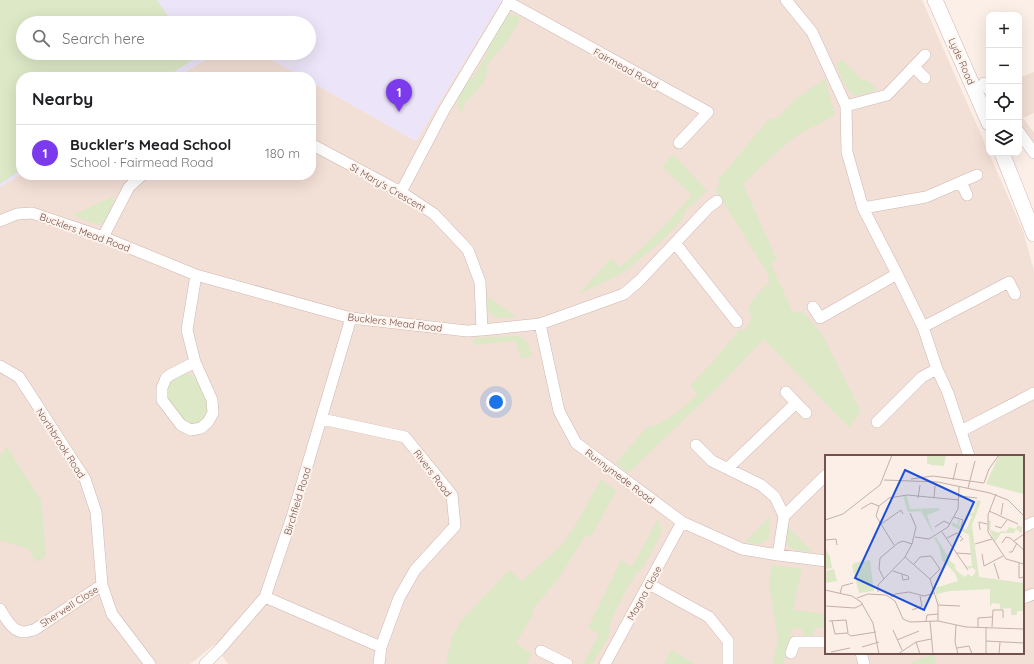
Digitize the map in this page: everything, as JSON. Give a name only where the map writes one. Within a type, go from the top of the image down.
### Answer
[{"type":"street","points":[[786,0],[812,32],[846,106],[847,152],[863,208],[923,328],[937,369],[948,393],[969,455]]},
{"type":"street","name":"Lyde Road","points":[[935,0],[988,120]]},
{"type":"street","name":"Fairmead Road","points":[[401,192],[444,110],[509,1],[708,112],[679,143]]},
{"type":"street","points":[[846,106],[887,95],[925,55]]},
{"type":"street","points":[[914,67],[925,78]]},
{"type":"street","points":[[1022,136],[1034,153]]},
{"type":"street","name":"St Mary's Crescent","points":[[316,147],[401,192],[434,214],[468,250],[480,282],[482,330]]},
{"type":"street","points":[[1003,156],[1034,234]]},
{"type":"street","points":[[863,208],[926,197],[977,175]]},
{"type":"street","points":[[103,237],[129,187],[137,180]]},
{"type":"street","points":[[961,182],[967,195]]},
{"type":"street","name":"Bucklers Mead Road","points":[[0,221],[17,214],[32,213],[103,237],[196,275],[351,318],[467,331],[540,324],[624,294],[639,281],[709,207],[717,201]]},
{"type":"street","points":[[675,243],[737,322]]},
{"type":"street","points":[[813,307],[820,318],[897,274]]},
{"type":"street","points":[[194,362],[170,374],[166,378],[162,388],[162,400],[181,425],[191,430],[201,428],[208,422],[213,413],[212,400],[194,362],[187,330],[196,275]]},
{"type":"street","points":[[923,328],[1009,282],[1015,294]]},
{"type":"street","name":"Birchfield Road","points":[[204,664],[220,650],[265,597],[292,517],[351,318]]},
{"type":"street","name":"Runnymede Road","points":[[540,324],[559,411],[576,443],[682,522],[742,549],[778,556],[825,561]]},
{"type":"street","name":"Northbrook Road","points":[[0,366],[19,377],[85,479],[96,512],[102,584],[112,614],[150,664]]},
{"type":"street","points":[[878,422],[922,377],[937,369]]},
{"type":"street","points":[[786,392],[806,414]]},
{"type":"street","points":[[961,431],[1034,393]]},
{"type":"street","points":[[728,468],[796,403]]},
{"type":"street","name":"Rivers Road","points":[[322,419],[405,437],[452,495],[455,526],[415,570],[399,598],[381,647],[379,664]]},
{"type":"street","points":[[696,445],[712,460],[761,485],[775,497],[784,516],[778,556]]},
{"type":"street","points":[[784,516],[825,476]]},
{"type":"street","name":"Magna Close","points":[[605,664],[650,584],[682,522]]},
{"type":"street","name":"Sherwell Close","points":[[0,609],[15,630],[24,632],[34,630],[102,584]]},
{"type":"street","points":[[650,584],[709,617],[728,641],[728,664]]},
{"type":"street","points":[[1024,598],[1034,594]]},
{"type":"street","points":[[265,597],[381,647]]},
{"type":"street","points":[[794,643],[825,642]]},
{"type":"street","points":[[541,651],[567,664]]},
{"type":"street","points":[[860,654],[864,664]]},
{"type":"shaded area","points":[[0,0],[502,0],[416,141],[316,85],[316,72],[293,72],[272,60],[316,60],[316,16],[16,16],[16,60],[205,60],[185,72],[16,72],[16,177],[0,187]]},
{"type":"shaded area","points":[[502,0],[922,0],[986,146],[986,156],[990,156],[1023,231],[1034,271],[1034,664],[228,664],[214,645],[190,664],[0,664],[0,187],[16,177],[16,180],[316,180],[316,85],[416,141]]},
{"type":"shaded area","points":[[205,60],[272,60],[293,72],[185,72]]},
{"type":"shaded area","points":[[1034,72],[1034,113],[1023,118],[1034,133],[1034,156],[1022,139],[1022,77]]},
{"type":"green space","points":[[0,0],[157,0],[168,16],[16,16],[16,60],[192,60],[174,72],[16,72],[16,173],[0,184]]},
{"type":"green space","points":[[511,14],[521,17],[510,38],[486,66],[488,70],[483,84],[465,103],[463,111],[459,110],[458,98],[461,90],[468,79],[473,78],[487,54],[488,42],[502,16]]},
{"type":"green space","points":[[842,59],[862,80],[868,81],[877,89],[867,94],[855,96],[851,93],[843,82],[837,64]]},
{"type":"green space","points":[[825,79],[835,115],[796,136],[743,184],[777,260],[771,264],[793,313],[803,312],[822,334],[861,411],[849,428],[764,339],[715,390],[628,473],[616,463],[647,427],[654,426],[667,419],[697,395],[691,385],[740,329],[745,331],[752,317],[748,311],[752,300],[767,284],[769,287],[768,274],[722,200],[719,200],[716,188],[719,185],[718,180],[768,120],[779,117],[793,101]]},
{"type":"green space","points":[[673,154],[707,191],[685,211],[683,219],[663,240],[623,273],[579,294],[611,258],[620,267],[630,259],[658,232],[692,195],[662,167]]},
{"type":"green space","points":[[114,196],[110,212],[100,225],[73,215]]},
{"type":"green space","points":[[484,294],[516,316],[502,318],[492,316],[487,308]]},
{"type":"green space","points":[[518,336],[526,341],[532,356],[522,359],[515,341],[474,345],[473,338]]},
{"type":"green space","points":[[181,373],[194,376],[201,385],[206,397],[210,410],[199,425],[187,423],[176,412],[167,399],[166,388],[172,378]]},
{"type":"green space","points":[[7,447],[41,500],[46,556],[36,562],[28,549],[0,540],[0,456]]},
{"type":"green space","points":[[601,479],[616,491],[591,537],[586,535],[558,579],[533,609],[532,616],[516,643],[532,654],[526,664],[499,664],[495,662],[494,664],[446,664],[452,637],[461,621],[509,570],[522,581],[562,545],[576,524]]},
{"type":"green space","points":[[770,516],[769,538],[758,544],[745,542]]},
{"type":"green space","points":[[658,519],[661,526],[661,534],[643,568],[639,571],[630,584],[621,601],[611,621],[609,635],[605,644],[592,664],[583,664],[599,634],[588,628],[621,560],[632,567]]},
{"type":"green space","points":[[788,527],[813,552],[796,550],[788,545],[785,536],[785,528]]},
{"type":"green space","points":[[771,565],[802,569],[793,610],[825,614],[825,628],[815,628],[813,638],[806,638],[803,635],[802,629],[793,628],[783,664],[773,664],[778,639],[769,586]]},
{"type":"green space","points":[[671,650],[695,664],[664,664]]},
{"type":"green space","points":[[934,654],[936,664],[912,664],[911,662]]},
{"type":"place","name":"Buckler's Mead School","points":[[399,112]]}]
